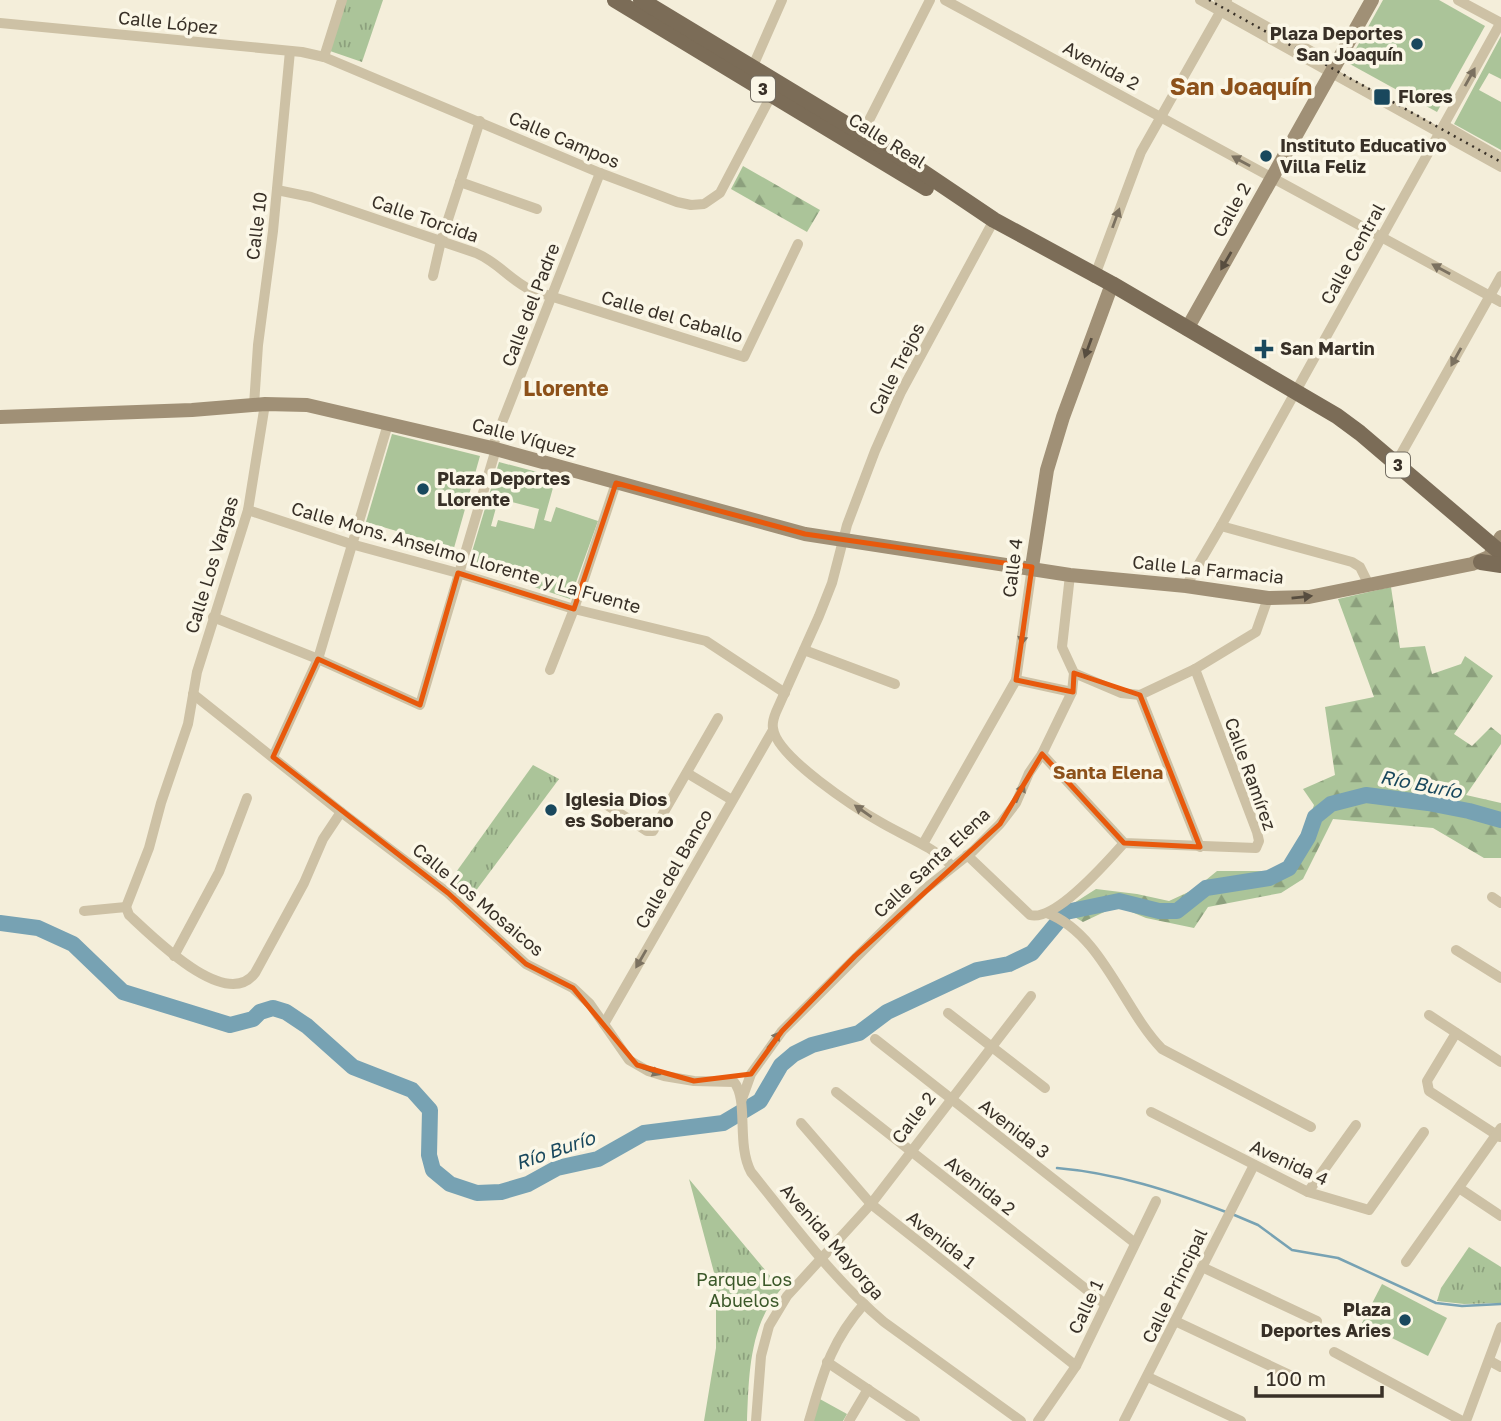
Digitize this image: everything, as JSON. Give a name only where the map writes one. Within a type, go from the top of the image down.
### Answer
[{"type":"main road","name":"Calle Real","points":[[615,0],[901,172],[992,224],[1144,304],[1295,391],[1360,433],[1499,546]]},
{"type":"main road","name":"Calle 2","points":[[1187,329],[1371,0]]},
{"type":"main road","name":"Calle Real","points":[[647,2],[862,134],[992,224]]},
{"type":"main road","points":[[704,52],[727,59],[743,68],[753,66],[755,75],[771,87],[772,94],[779,92],[820,109]]},
{"type":"main road","points":[[830,128],[858,137],[862,134],[867,144],[888,157],[901,172]]},
{"type":"main road","name":"Calle 4","points":[[1032,567],[1047,470],[1063,417],[1111,287]]},
{"type":"main road","name":"Calle Víquez","points":[[0,417],[192,410],[259,404],[307,405],[494,449],[781,528],[843,540],[1032,567]]},
{"type":"main road","points":[[1481,562],[1499,546]]},
{"type":"main road","points":[[1481,562],[1501,565]]},
{"type":"main road","name":"Calle La Farmacia","points":[[1032,567],[1070,575],[1186,586],[1268,598],[1309,597],[1481,562]]},
{"type":"street","points":[[324,57],[342,0]]},
{"type":"street","points":[[753,66],[782,0]]},
{"type":"street","points":[[862,134],[930,0]]},
{"type":"street","name":"Avenida 2","points":[[945,0],[1501,302]]},
{"type":"street","points":[[1200,0],[1223,4],[1441,129],[1501,167]]},
{"type":"street","points":[[1458,0],[1501,23]]},
{"type":"street","points":[[1094,279],[1133,170],[1223,4]]},
{"type":"street","name":"Calle López","points":[[0,23],[290,51]]},
{"type":"street","name":"Calle Central","points":[[1186,586],[1222,526],[1501,23]]},
{"type":"street","name":"Calle Campos","points":[[290,51],[324,57],[600,173],[683,204],[697,205],[716,197],[726,184],[772,94]]},
{"type":"street","name":"Calle 10","points":[[259,404],[258,345],[277,190],[290,51]]},
{"type":"street","points":[[433,276],[441,241],[480,121]]},
{"type":"street","points":[[1441,129],[1501,158]]},
{"type":"street","name":"Calle del Padre","points":[[318,659],[420,705],[494,449],[600,173]]},
{"type":"street","points":[[460,182],[537,209]]},
{"type":"street","name":"Calle Torcida","points":[[277,190],[311,197],[489,258],[523,286],[553,297]]},
{"type":"street","name":"Calle Trejos","points":[[804,650],[832,583],[843,540],[874,451],[901,392],[992,224]]},
{"type":"street","name":"Calle del Caballo","points":[[553,297],[744,357],[798,244]]},
{"type":"street","points":[[1396,463],[1501,276]]},
{"type":"street","name":"Calle Los Vargas","points":[[126,907],[149,848],[188,724],[213,617],[248,510],[259,404]]},
{"type":"street","points":[[273,757],[318,659],[388,424]]},
{"type":"street","points":[[550,670],[574,610],[615,483]]},
{"type":"street","name":"Calle Mons. Anselmo Llorente y La Fuente","points":[[248,510],[351,544],[458,573],[574,610],[706,641],[785,693]]},
{"type":"street","points":[[1222,526],[1357,564],[1369,585]]},
{"type":"street","name":"Calle 4","points":[[923,844],[1016,680],[1032,567]]},
{"type":"street","name":"Calle Santa Elena","points":[[742,1100],[751,1074],[782,1031],[826,990],[855,956],[967,855],[1016,803],[1072,692],[1074,673],[1062,647],[1070,575]]},
{"type":"street","points":[[1074,673],[1121,693],[1140,695],[1195,669],[1256,632],[1268,598]]},
{"type":"street","points":[[213,617],[318,659]]},
{"type":"street","points":[[804,650],[895,684]]},
{"type":"street","name":"Calle del Banco","points":[[604,1024],[773,730],[774,720],[804,650]]},
{"type":"street","name":"Calle Ramírez","points":[[1124,843],[1253,849],[1258,846],[1259,841],[1195,669]]},
{"type":"street","points":[[1016,680],[1072,692]]},
{"type":"street","name":"Calle Los Mosaicos","points":[[193,694],[447,893],[526,964],[573,988],[590,1004],[629,1060],[648,1071],[687,1080],[730,1081],[751,1074]]},
{"type":"street","points":[[1140,695],[1200,847]]},
{"type":"street","points":[[607,806],[646,831],[653,831],[718,719]]},
{"type":"street","points":[[773,730],[785,753],[800,766],[870,816],[937,852],[952,866]]},
{"type":"street","points":[[967,855],[1030,915],[1037,917],[1050,914],[1085,886],[1124,843],[1042,754]]},
{"type":"street","points":[[687,773],[732,800]]},
{"type":"street","points":[[174,956],[219,872],[247,797]]},
{"type":"street","points":[[84,911],[126,907],[129,915],[174,956],[221,983],[242,985],[255,973],[304,883],[323,839],[341,812]]},
{"type":"street","points":[[1050,914],[1084,940],[1103,964],[1150,1037],[1162,1049],[1311,1127]]},
{"type":"street","points":[[1456,950],[1501,978]]},
{"type":"street","name":"Calle 2","points":[[756,1421],[761,1356],[769,1326],[787,1296],[871,1204],[1031,996]]},
{"type":"street","points":[[948,1013],[1045,1088]]},
{"type":"street","points":[[1429,1015],[1501,1062]]},
{"type":"street","points":[[1406,1262],[1499,1134],[1429,1091],[1427,1081],[1456,1033]]},
{"type":"street","name":"Avenida 3","points":[[875,1039],[1135,1243]]},
{"type":"street","points":[[730,1081],[737,1085],[742,1100]]},
{"type":"street","name":"Avenida 2","points":[[836,1092],[1105,1304]]},
{"type":"street","name":"Avenida Mayorga","points":[[742,1100],[743,1148],[751,1172],[822,1259],[864,1304],[954,1374],[1021,1421]]},
{"type":"street","name":"Avenida 4","points":[[1151,1112],[1308,1192],[1369,1210],[1424,1132]]},
{"type":"street","name":"Avenida 1","points":[[801,1123],[871,1204],[1076,1366]]},
{"type":"street","points":[[1308,1192],[1356,1125]]},
{"type":"street","name":"Calle Principal","points":[[1124,1421],[1254,1165]]},
{"type":"street","points":[[1459,1188],[1501,1216]]},
{"type":"street","name":"Calle 1","points":[[1038,1421],[1076,1366],[1156,1201]]},
{"type":"street","points":[[1202,1267],[1317,1321]]},
{"type":"street","points":[[809,1421],[827,1362],[842,1331],[864,1304]]},
{"type":"street","points":[[1175,1321],[1294,1377]]},
{"type":"street","points":[[1334,1352],[1464,1421],[1501,1328]]},
{"type":"street","points":[[1490,1361],[1501,1344]]},
{"type":"street","points":[[1490,1361],[1501,1367]]},
{"type":"street","points":[[827,1362],[912,1420]]},
{"type":"street","points":[[1148,1377],[1241,1421]]},
{"type":"street","points":[[849,1421],[869,1389]]},
{"type":"highlighted area","points":[[616,483],[805,534],[1032,567],[1016,680],[1073,692],[1074,673],[1140,695],[1200,847],[1124,843],[1042,754],[1000,824],[855,956],[782,1031],[751,1074],[694,1081],[637,1065],[573,988],[526,964],[448,893],[273,757],[318,659],[420,705],[458,573],[574,609]]},
{"type":"green space","points":[[346,0],[383,0],[362,62],[330,51]]},
{"type":"green space","name":"Plaza Deportes San Joaquín","points":[[1383,0],[1439,0],[1485,26],[1437,112],[1348,63]]},
{"type":"green space","points":[[1501,36],[1501,79],[1489,73],[1479,90],[1501,102],[1501,150],[1454,124]]},
{"type":"green space","points":[[743,166],[820,210],[807,232],[731,189]]},
{"type":"green space","name":"Plaza Deportes Llorente","points":[[392,434],[480,456],[454,548],[366,522]]},
{"type":"green space","points":[[499,462],[556,477],[544,520],[551,522],[556,507],[598,521],[570,599],[468,565]],"holes":[[[500,493],[505,495],[504,500],[539,509],[534,529],[498,520],[496,527],[491,526]]]},
{"type":"green space","points":[[1391,587],[1400,648],[1425,646],[1432,674],[1461,664],[1465,656],[1493,676],[1454,734],[1472,746],[1491,727],[1501,735],[1501,744],[1466,795],[1501,803],[1501,858],[1484,858],[1433,828],[1333,819],[1303,879],[1281,893],[1208,907],[1194,928],[1146,918],[1117,906],[1083,922],[1063,910],[1096,889],[1169,901],[1195,889],[1217,871],[1272,871],[1290,863],[1298,852],[1314,805],[1303,789],[1335,775],[1325,707],[1374,697],[1338,599]]},
{"type":"green space","points":[[533,765],[559,779],[472,896],[466,895],[449,882]]},
{"type":"green space","name":"Parque Los Abuelos","points":[[689,1179],[781,1289],[770,1303],[757,1335],[750,1369],[747,1421],[704,1421],[716,1348],[716,1280]]},
{"type":"green space","points":[[1469,1247],[1501,1267],[1501,1303],[1464,1304],[1437,1301],[1441,1288]]},
{"type":"green space","name":"Plaza Deportes Aries","points":[[1382,1284],[1447,1318],[1428,1356],[1362,1323]]},
{"type":"green space","points":[[818,1398],[847,1414],[843,1421],[811,1421]]},
{"type":"waterway","name":"Río Burío","points":[[0,923],[38,928],[73,944],[123,992],[230,1025],[253,1019],[260,1012],[273,1008],[286,1012],[307,1026],[353,1067],[412,1090],[430,1110],[429,1155],[433,1170],[450,1184],[477,1193],[501,1192],[528,1184],[557,1168],[598,1159],[644,1133],[723,1123],[760,1101],[781,1065],[794,1054],[812,1045],[859,1033],[887,1012],[977,970],[1009,964],[1032,953],[1066,912],[1119,901],[1159,911],[1177,911],[1206,888],[1269,878],[1289,868],[1308,837],[1315,817],[1331,804],[1366,795],[1428,803],[1501,820]]},
{"type":"waterway","points":[[1057,1168],[1101,1174],[1143,1184],[1226,1212]]},
{"type":"waterway","points":[[1232,1214],[1258,1225],[1292,1250],[1338,1258],[1436,1303],[1462,1306],[1501,1304]]},
{"type":"railway","points":[[1209,0],[1501,162]]},
{"type":"place","name":"Plaza Deportes San Joaquín","points":[[1417,44]]},
{"type":"place","name":"Flores","points":[[1382,97]]},
{"type":"place","name":"Instituto Educativo Villa Feliz","points":[[1266,156]]},
{"type":"place","name":"San Martin","points":[[1264,349]]},
{"type":"place","name":"Plaza Deportes Llorente","points":[[423,489]]},
{"type":"place","name":"Iglesia Dios es Soberano","points":[[551,810]]},
{"type":"place","name":"Plaza Deportes Aries","points":[[1405,1320]]},
{"type":"district","name":"San Joaquín","points":[[1241,87]]},
{"type":"district","name":"Llorente","points":[[566,389]]},
{"type":"district","name":"Santa Elena","points":[[1108,772]]}]
